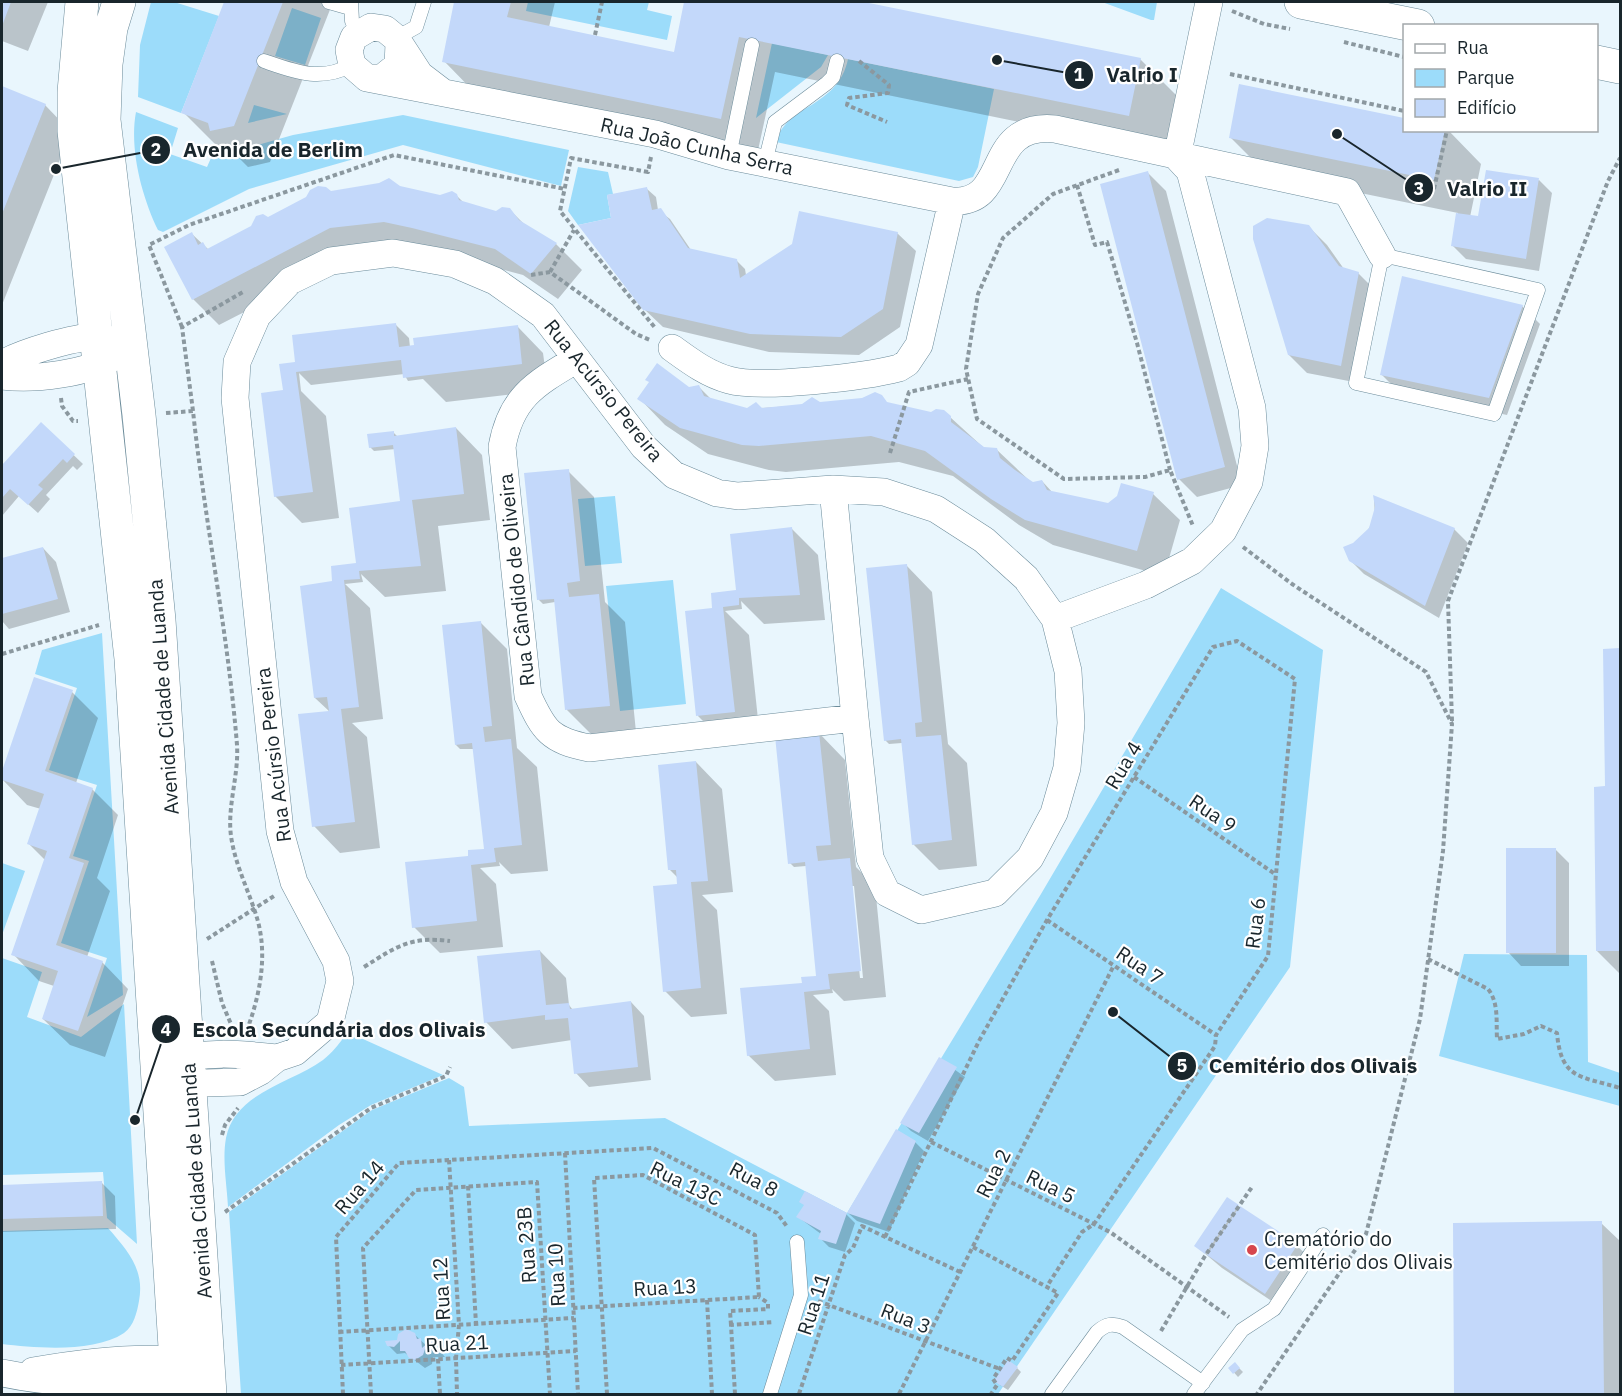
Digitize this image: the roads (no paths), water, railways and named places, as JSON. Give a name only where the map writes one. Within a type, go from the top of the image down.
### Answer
[{"type":"main road","name":"Avenida Cidade de Luanda","points":[[82,2],[74,92],[74,130],[131,659],[177,1378]]},
{"type":"main road","name":"Avenida Cidade de Luanda","points":[[118,2],[111,28],[106,64],[105,120],[139,415],[163,667],[209,1381]]},
{"type":"main road","points":[[1301,2],[1408,24]]},
{"type":"main road","points":[[1598,62],[1620,67]]},
{"type":"street","points":[[1177,157],[1209,2]]},
{"type":"street","points":[[353,14],[364,29],[385,28],[398,41],[400,58],[394,70],[382,78],[359,71],[349,50],[353,14]]},
{"type":"street","name":"Rua João Cunha Serra","points":[[398,41],[420,75],[442,92]]},
{"type":"street","name":"Rua João Cunha Serra","points":[[359,71],[442,92],[655,134],[729,156],[952,201]]},
{"type":"street","points":[[672,348],[708,372],[742,383],[770,383],[899,368],[907,363],[919,345],[952,201],[969,201],[976,198],[990,181],[1009,144],[1023,132],[1033,129],[1055,129],[1347,192],[1382,255]]},
{"type":"street","points":[[1055,619],[1146,585],[1192,561],[1224,531],[1249,482],[1255,446],[1252,408],[1190,171],[1177,157]]},
{"type":"street","name":"Rua Acúrsio Pereira","points":[[277,1058],[295,1052],[330,1022],[340,981],[336,961],[294,882],[280,831],[235,398],[237,362],[257,316],[290,281],[331,261],[393,253],[455,264],[495,281],[543,315],[644,447],[674,475],[717,493],[738,496],[832,489],[884,492],[936,509],[984,540],[1026,578],[1055,619],[1068,671],[1071,723],[1067,768],[1053,813],[1030,858],[995,893],[921,910],[887,893],[870,858],[855,718]]},
{"type":"street","points":[[2,364],[15,356],[99,351],[131,345]]},
{"type":"street","points":[[2,376],[21,378],[58,373],[99,351]]},
{"type":"street","name":"Rua Cândido de Oliveira","points":[[577,359],[551,375],[521,399],[507,420],[502,447],[528,696],[540,722],[561,742],[589,748],[855,718]]},
{"type":"street","points":[[832,489],[855,718]]},
{"type":"street","points":[[188,1068],[241,1051],[277,1058]]},
{"type":"street","points":[[156,1068],[188,1068],[240,1082],[261,1071],[277,1058]]},
{"type":"street","points":[[5,1374],[70,1365],[209,1381]]},
{"type":"lane","points":[[329,2],[353,14]]},
{"type":"lane","points":[[398,41],[416,27],[425,3]]},
{"type":"lane","points":[[729,156],[752,45]]},
{"type":"lane","points":[[264,61],[312,76],[359,71]]},
{"type":"lane","points":[[765,163],[775,122],[827,83],[833,77],[837,61]]},
{"type":"lane","points":[[1382,255],[1538,290],[1494,414],[1356,383],[1382,255]]},
{"type":"lane","points":[[1194,1395],[1242,1330],[1274,1309],[1323,1235]]},
{"type":"lane","points":[[770,1395],[801,1295],[797,1242]]},
{"type":"lane","points":[[1052,1395],[1097,1332],[1105,1326],[1114,1324],[1124,1327],[1203,1383]]},
{"type":"place","name":"Valrio I","points":[[997,60]]},
{"type":"place","name":"Valrio II","points":[[1337,134]]},
{"type":"place","name":"Avenida de Berlim","points":[[56,169]]},
{"type":"place","name":"Cemitério dos Olivais","points":[[1113,1012]]},
{"type":"place","name":"Escola Secundária dos Olivais","points":[[135,1120]]},
{"type":"place","name":"Crematório do Cemitério dos Olivais","points":[[1252,1250]]}]
